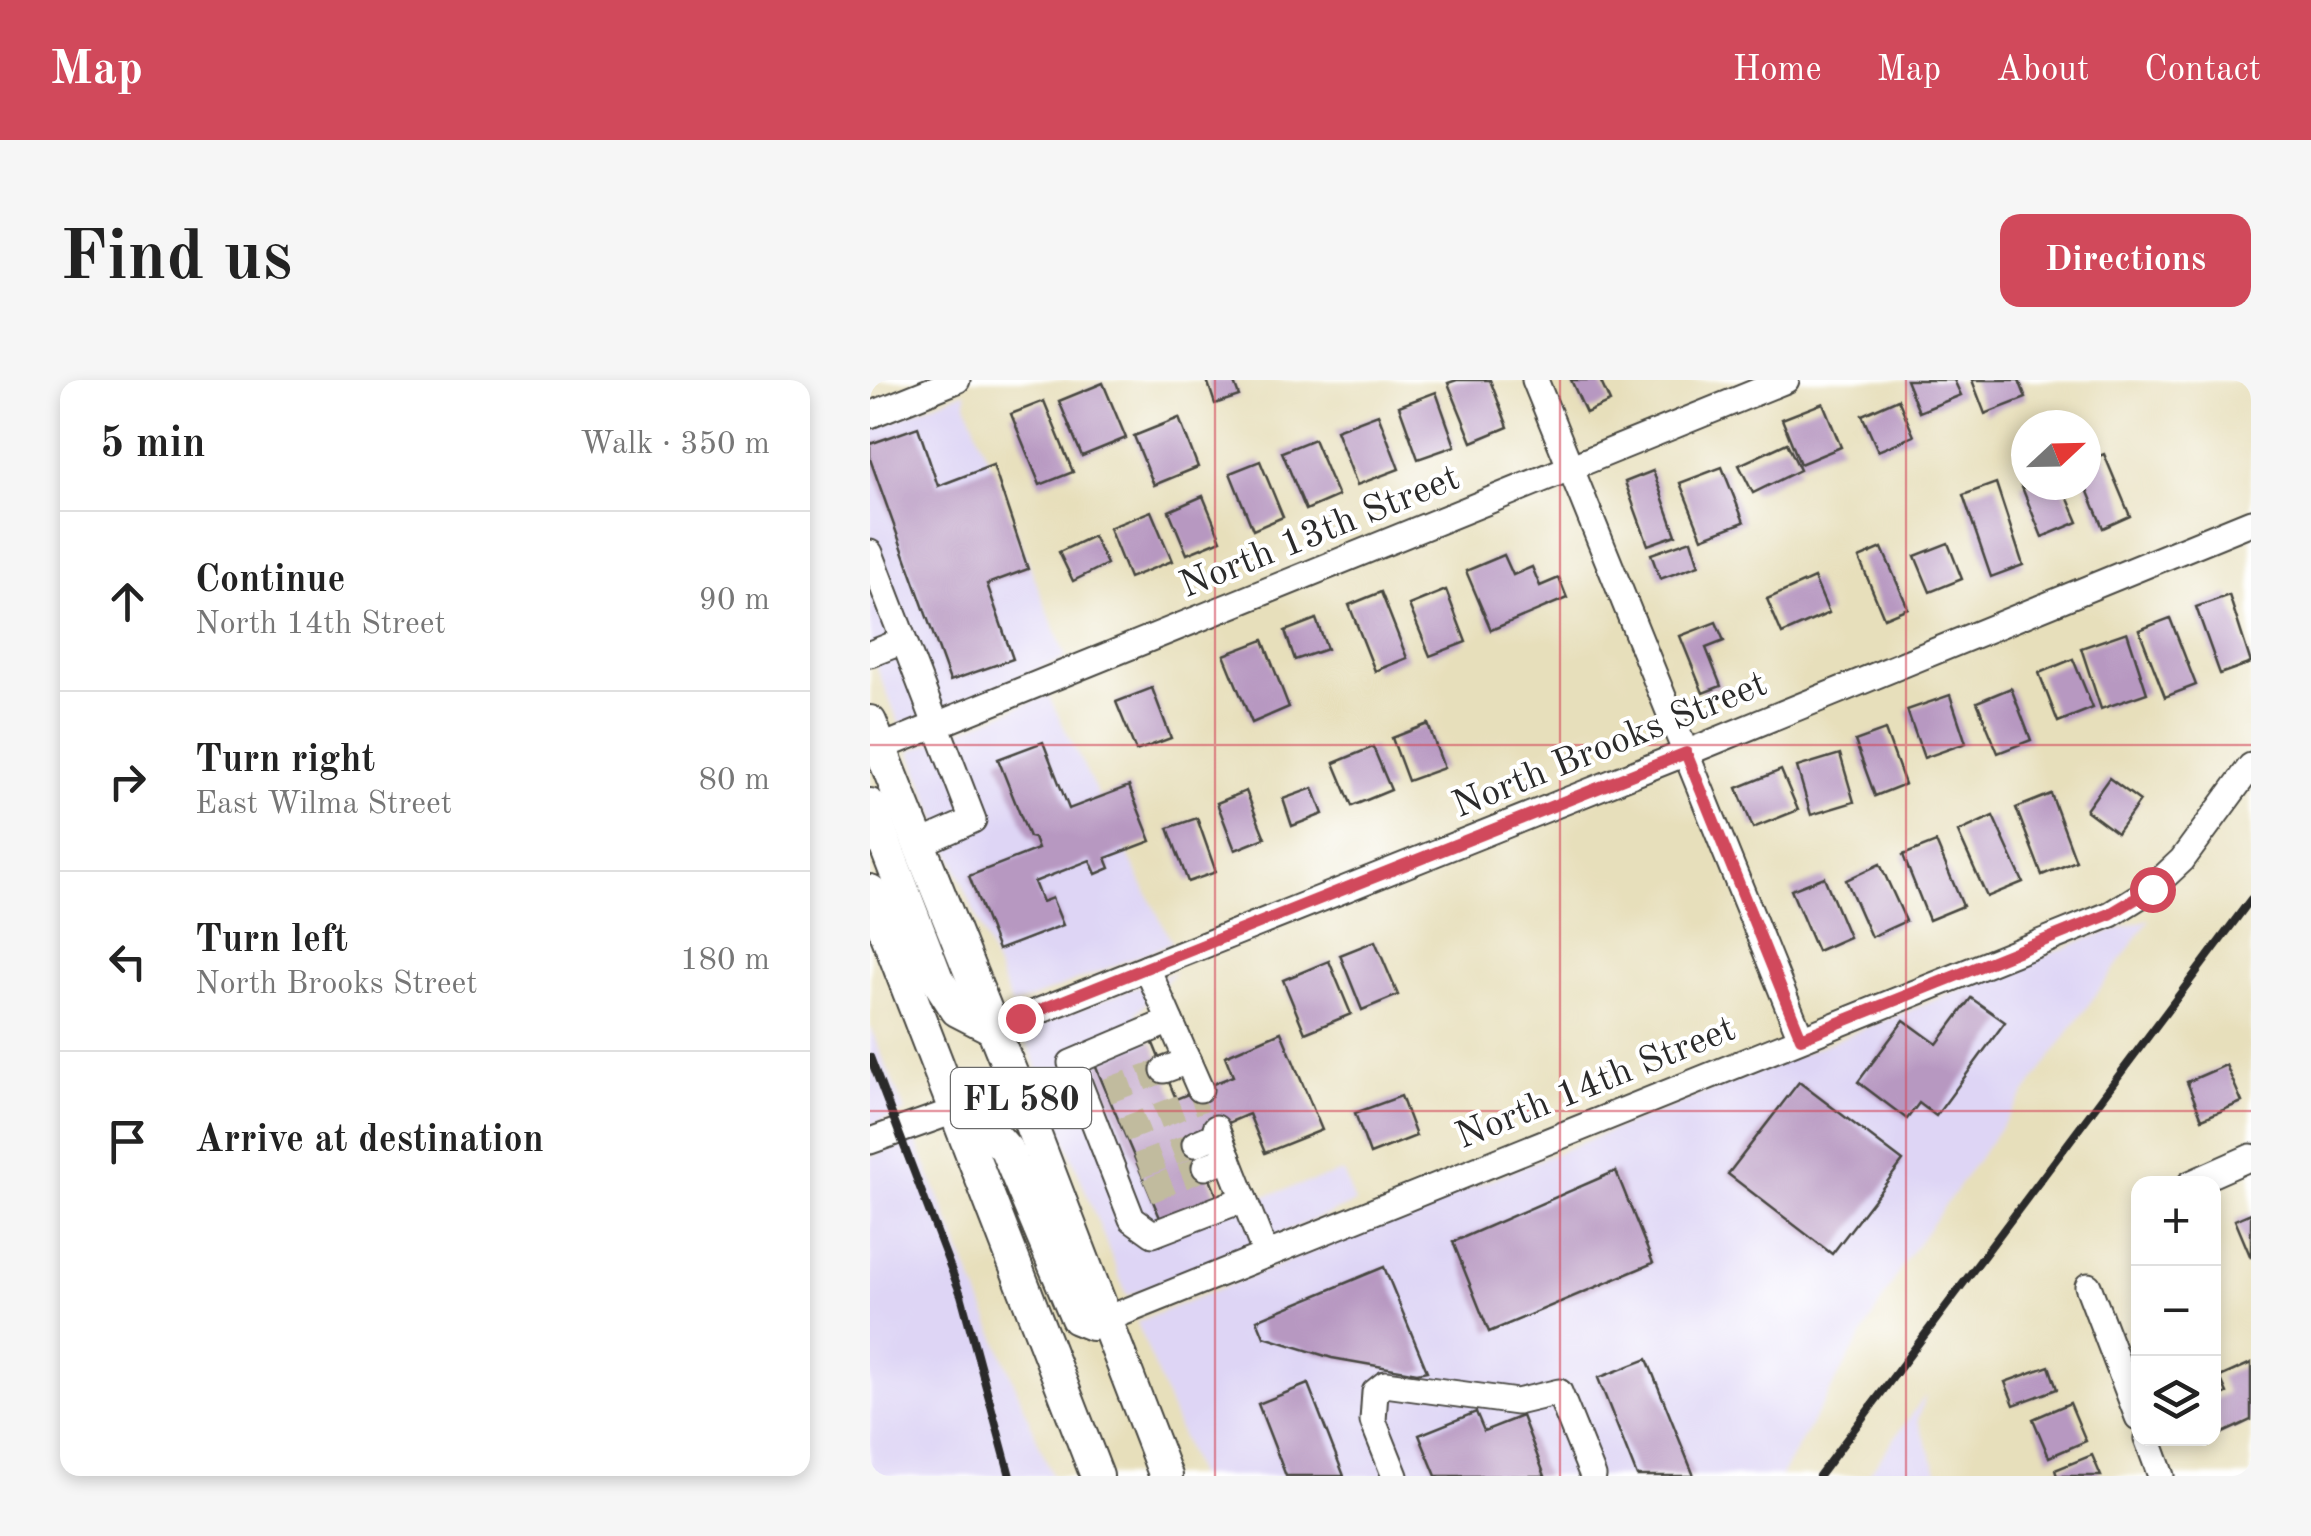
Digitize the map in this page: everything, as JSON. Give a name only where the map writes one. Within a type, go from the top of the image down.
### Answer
[{"type":"main road","name":"FL 580","points":[[873,738],[994,1029],[1166,1476]]},
{"type":"main road","points":[[870,805],[937,979],[957,1010],[994,1029]]},
{"type":"main road","name":"FL 580","points":[[870,891],[1097,1476]]},
{"type":"main road","points":[[956,1110],[984,1124],[1006,1149],[1077,1318],[1092,1324],[1107,1319]]},
{"type":"street","points":[[870,415],[957,380]]},
{"type":"street","points":[[1536,380],[1801,1038]]},
{"type":"street","name":"North 13th Street","points":[[873,738],[936,726],[1786,380]]},
{"type":"street","name":"North Brooks Street","points":[[994,1029],[2251,522]]},
{"type":"street","points":[[870,552],[877,591],[904,641],[973,820],[918,844]]},
{"type":"street","points":[[870,654],[904,641]]},
{"type":"street","name":"North 14th Street","points":[[1107,1319],[2110,914],[2152,889],[2182,860],[2251,766]]},
{"type":"street","points":[[1147,968],[1170,1021],[1176,1066],[1200,1089]]},
{"type":"street","points":[[1170,1021],[1070,1063],[1096,1096],[1137,1196],[1132,1219],[1153,1234],[1244,1200]]},
{"type":"street","points":[[870,1141],[956,1110]]},
{"type":"street","points":[[1212,1146],[1244,1200],[1266,1254]]},
{"type":"street","points":[[2208,1176],[2251,1157]]},
{"type":"street","points":[[2088,1286],[2131,1399]]},
{"type":"street","points":[[1395,1476],[1373,1421],[1376,1392],[1385,1384],[1517,1402],[1559,1392],[1593,1476]]},
{"type":"street","points":[[2150,1446],[2161,1476]]},
{"type":"shaded area","points":[[966,391],[966,403],[1066,658],[900,725],[870,651],[870,430]]},
{"type":"shaded area","points":[[1048,695],[1172,943],[1012,1006],[910,751]]},
{"type":"shaded area","points":[[2150,919],[1905,1261],[1781,1476],[1197,1476],[1137,1322],[2089,938]]},
{"type":"shaded area","points":[[1176,971],[1136,1013],[1218,1210],[1343,1172],[1355,1203],[1127,1296],[1023,1032]]},
{"type":"shaded area","points":[[870,1026],[905,1112],[870,1126]]},
{"type":"shaded area","points":[[915,1138],[1052,1476],[870,1476],[870,1157]]},
{"type":"shaded area","points":[[1926,1395],[1918,1420],[1939,1476],[1867,1476]]},
{"type":"building","points":[[1207,380],[1233,380],[1239,396],[1215,404]]},
{"type":"building","points":[[1490,380],[1508,427],[1472,442],[1448,383]]},
{"type":"building","points":[[1571,380],[1600,380],[1610,402],[1586,413]]},
{"type":"building","points":[[1906,380],[1954,380],[1961,395],[1919,412]]},
{"type":"building","points":[[1972,380],[2019,380],[2026,398],[1985,414]]},
{"type":"building","points":[[1103,383],[1126,438],[1082,456],[1059,401]]},
{"type":"building","points":[[1436,392],[1455,446],[1418,459],[1399,406]]},
{"type":"building","points":[[1898,399],[1914,436],[1878,451],[1862,415]]},
{"type":"building","points":[[1044,401],[1073,472],[1040,485],[1011,414]]},
{"type":"building","points":[[1823,403],[1841,447],[1800,464],[1782,419]]},
{"type":"building","points":[[1378,414],[1399,469],[1357,485],[1336,430]]},
{"type":"building","points":[[1179,418],[1198,467],[1154,485],[1134,436]]},
{"type":"building","points":[[918,427],[938,486],[993,465],[1028,569],[987,584],[1013,659],[950,681],[870,459],[870,444]]},
{"type":"building","points":[[1314,439],[1338,496],[1306,510],[1282,452]]},
{"type":"building","points":[[1787,443],[1800,470],[1753,493],[1739,465]]},
{"type":"building","points":[[2104,454],[2130,516],[2103,528],[2091,500],[2101,500]]},
{"type":"building","points":[[1260,461],[1283,517],[1253,530],[1230,473]]},
{"type":"building","points":[[1722,467],[1744,522],[1702,538],[1680,483]]},
{"type":"building","points":[[1653,471],[1676,535],[1648,545],[1625,482]]},
{"type":"building","points":[[1996,483],[2023,565],[1991,577],[1963,495]]},
{"type":"building","points":[[1203,496],[1221,540],[1187,554],[1169,511]]},
{"type":"building","points":[[2027,500],[2068,500],[2078,522],[2042,537]]},
{"type":"building","points":[[1151,511],[1172,561],[1129,578],[1109,528]]},
{"type":"building","points":[[1093,536],[1107,564],[1073,581],[1059,552]]},
{"type":"building","points":[[1691,540],[1699,565],[1660,579],[1651,554]]},
{"type":"building","points":[[1948,543],[1962,579],[1930,592],[1915,556]]},
{"type":"building","points":[[1882,548],[1908,608],[1884,618],[1859,558]]},
{"type":"building","points":[[1504,555],[1513,575],[1532,567],[1540,586],[1559,578],[1567,598],[1491,630],[1466,571]]},
{"type":"building","points":[[1814,578],[1829,613],[1782,634],[1767,599]]},
{"type":"building","points":[[1446,590],[1466,642],[1430,656],[1409,605]]},
{"type":"building","points":[[1381,592],[1407,658],[1375,671],[1349,605]]},
{"type":"building","points":[[2229,595],[2251,663],[2220,674],[2196,607]]},
{"type":"building","points":[[2170,618],[2196,685],[2165,697],[2139,630]]},
{"type":"building","points":[[1316,619],[1327,649],[1295,660],[1285,631]]},
{"type":"building","points":[[1716,622],[1724,641],[1706,648],[1721,686],[1703,693],[1680,636]]},
{"type":"building","points":[[2127,632],[2147,693],[2101,709],[2081,648]]},
{"type":"building","points":[[1263,640],[1289,707],[1252,723],[1224,655]]},
{"type":"building","points":[[2073,659],[2093,708],[2058,722],[2039,673]]},
{"type":"building","points":[[1152,688],[1171,738],[1136,751],[1116,702]]},
{"type":"building","points":[[2011,688],[2031,740],[1998,753],[1977,702]]},
{"type":"building","points":[[1950,695],[1966,743],[1924,758],[1907,710]]},
{"type":"building","points":[[1428,724],[1444,768],[1408,781],[1392,738]]},
{"type":"building","points":[[1885,730],[1905,784],[1875,796],[1855,741]]},
{"type":"building","points":[[1043,742],[1069,809],[1129,786],[1151,841],[1106,858],[1110,868],[1096,874],[1090,860],[1034,882],[1042,902],[1052,898],[1063,925],[998,950],[969,876],[1038,849],[1034,838],[1029,837],[998,759]]},
{"type":"building","points":[[1373,747],[1391,790],[1352,806],[1334,763]]},
{"type":"building","points":[[1840,754],[1854,802],[1811,815],[1797,767]]},
{"type":"building","points":[[1781,770],[1798,810],[1753,828],[1737,788]]},
{"type":"building","points":[[2109,778],[2140,801],[2117,833],[2086,810]]},
{"type":"building","points":[[1313,788],[1323,814],[1292,826],[1283,799]]},
{"type":"building","points":[[1246,791],[1265,838],[1235,850],[1217,803]]},
{"type":"building","points":[[2051,794],[2076,861],[2042,875],[2016,808]]},
{"type":"building","points":[[1993,816],[2023,882],[1987,897],[1958,832]]},
{"type":"building","points":[[1197,818],[1216,872],[1188,882],[1168,828]]},
{"type":"building","points":[[1936,842],[1963,906],[1929,920],[1903,855]]},
{"type":"building","points":[[1880,864],[1906,921],[1871,937],[1846,880]]},
{"type":"building","points":[[1824,877],[1849,937],[1817,951],[1791,890]]},
{"type":"building","points":[[1375,941],[1398,995],[1362,1010],[1340,955]]},
{"type":"building","points":[[1329,961],[1351,1014],[1305,1033],[1283,980]]},
{"type":"building","points":[[1971,998],[2005,1022],[1936,1116],[1919,1103],[1907,1119],[1858,1082],[1904,1020],[1937,1044]]},
{"type":"building","points":[[1281,1032],[1322,1130],[1265,1153],[1249,1114],[1193,1138],[1217,1196],[1161,1220],[1095,1065],[1152,1041],[1176,1099],[1233,1076],[1225,1056]]},
{"type":"building","points":[[2226,1065],[2242,1102],[2202,1119],[2187,1082]]},
{"type":"building","points":[[1799,1082],[1903,1161],[1832,1254],[1728,1174]]},
{"type":"building","points":[[1401,1096],[1416,1136],[1370,1154],[1355,1113]]},
{"type":"building","points":[[1616,1171],[1653,1263],[1489,1332],[1453,1242]]},
{"type":"building","points":[[2251,1213],[2251,1258],[2235,1220]]},
{"type":"building","points":[[1384,1267],[1427,1371],[1417,1373],[1332,1358],[1264,1337],[1257,1320]]},
{"type":"building","points":[[1647,1359],[1694,1476],[1637,1476],[1598,1378]]},
{"type":"building","points":[[2251,1363],[2251,1420],[2221,1434],[2221,1396],[2227,1393],[2221,1377]]},
{"type":"building","points":[[2049,1366],[2057,1389],[2014,1405],[2005,1382]]},
{"type":"building","points":[[1308,1384],[1344,1476],[1286,1476],[1258,1404]]},
{"type":"building","points":[[2070,1403],[2086,1441],[2049,1457],[2033,1419]]},
{"type":"building","points":[[1476,1412],[1484,1431],[1522,1416],[1545,1476],[1436,1476],[1419,1435]]},
{"type":"building","points":[[2092,1455],[2101,1476],[2057,1476],[2055,1470]]},
{"type":"tunnel","points":[[1107,1091],[1164,1070]]},
{"type":"tunnel","points":[[1123,1130],[1204,1098]]},
{"type":"tunnel","points":[[1138,1166],[1195,1144]]},
{"type":"tunnel","points":[[1148,1191],[1205,1167]]},
{"type":"railway","points":[[1819,1476],[2251,899]]},
{"type":"railway","points":[[870,1057],[961,1295],[1010,1476]]},
{"type":"route","points":[[1020,1018],[1686,753],[1801,1038],[2110,914],[2152,889]]}]
